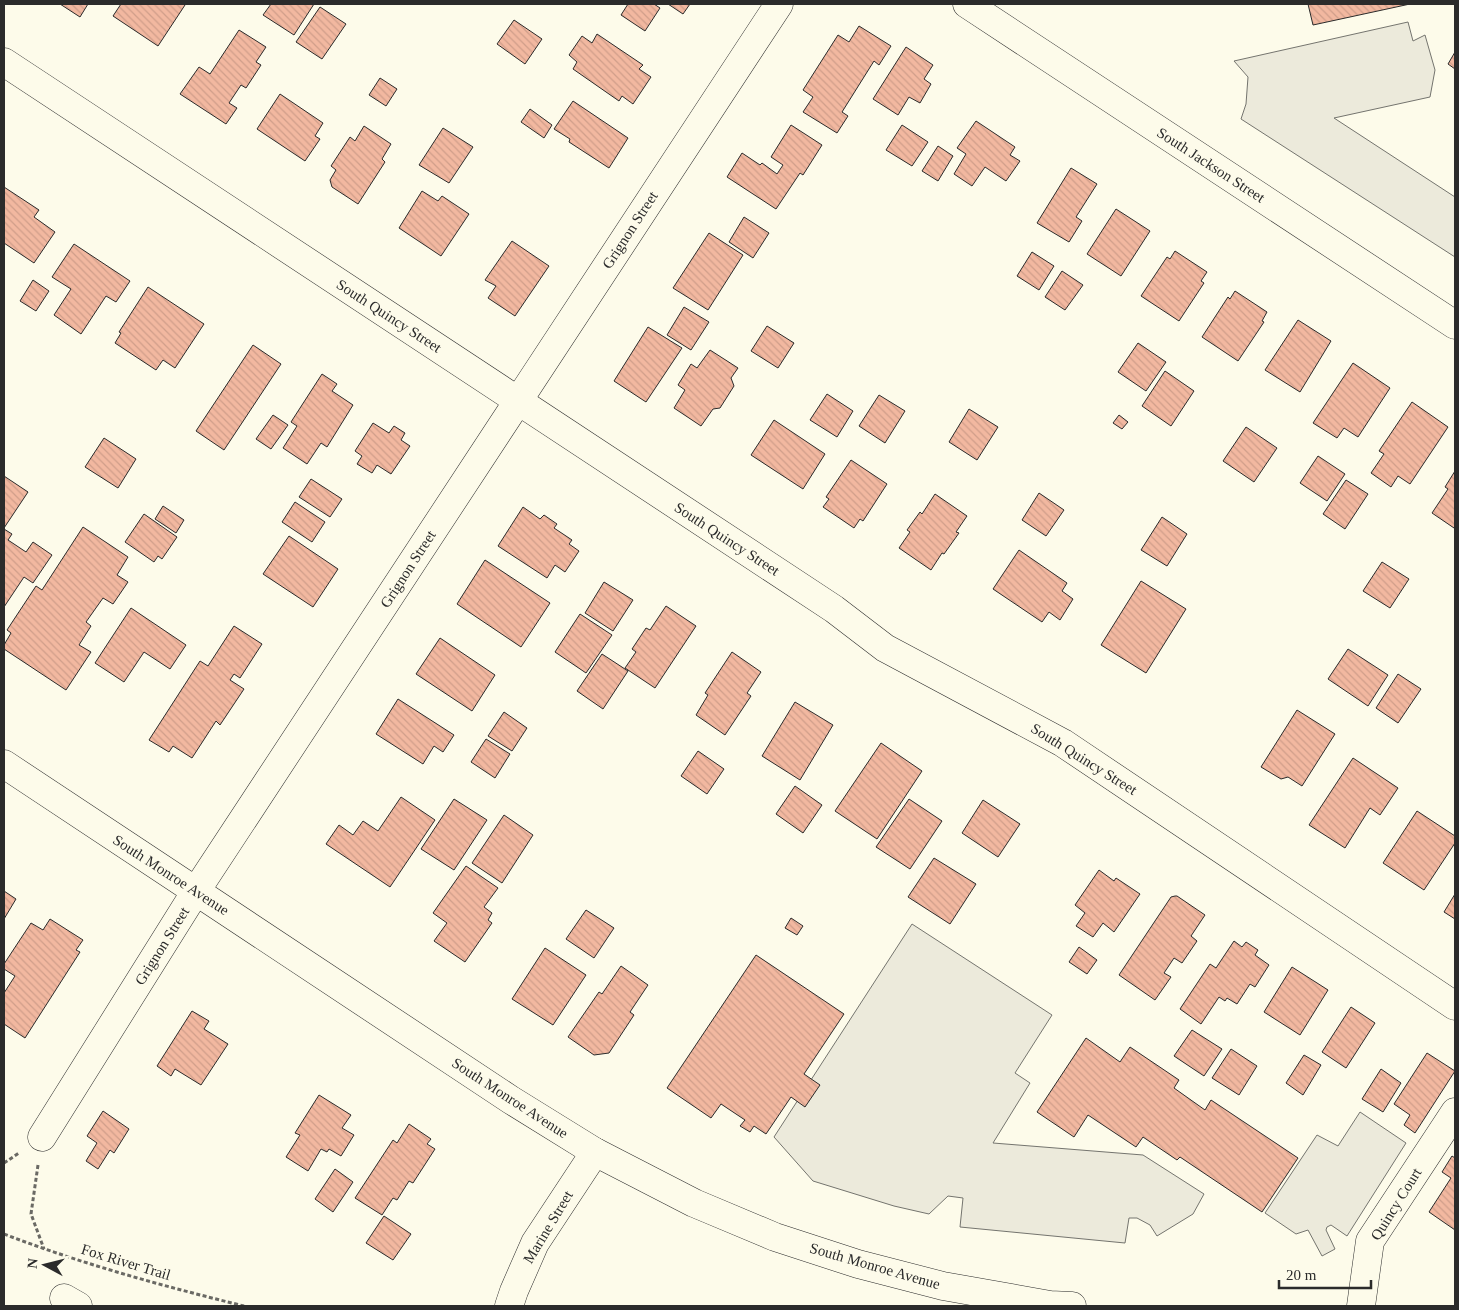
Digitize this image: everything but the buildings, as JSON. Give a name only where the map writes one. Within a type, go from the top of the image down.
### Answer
[{"type":"street","name":"Grignon Street","points":[[42,1137],[196,891],[779,4]]},
{"type":"street","name":"South Jackson Street","points":[[966,4],[1455,325]]},
{"type":"street","name":"South Quincy Street","points":[[4,62],[834,609],[886,648],[1063,743],[1455,1006]]},
{"type":"street","name":"South Monroe Avenue","points":[[4,764],[511,1100],[595,1152],[694,1203],[775,1236],[858,1264],[942,1286],[1050,1305],[1072,1306]]},
{"type":"street","name":"Quincy Court","points":[[1361,1306],[1370,1241],[1455,1112]]},
{"type":"street","name":"Marine Street","points":[[509,1306],[535,1243],[595,1152]]},
{"type":"path","points":[[42,1137],[31,1214],[44,1249]]},
{"type":"path","name":"Fox River Trail","points":[[4,1234],[44,1249],[182,1290],[244,1306]]},
{"type":"shaded area","points":[[1408,22],[1413,41],[1425,35],[1435,70],[1430,97],[1334,118],[1455,197],[1455,257],[1241,119],[1246,104],[1248,77],[1234,61]]},
{"type":"shaded area","points":[[912,924],[1052,1015],[1015,1073],[1030,1083],[993,1143],[1143,1155],[1204,1194],[1193,1214],[1157,1236],[1150,1225],[1137,1218],[1129,1218],[1125,1243],[960,1227],[963,1198],[948,1196],[929,1214],[894,1206],[813,1181],[774,1137]]},
{"type":"shaded area","points":[[1360,1112],[1406,1143],[1347,1236],[1331,1225],[1327,1227],[1326,1230],[1335,1249],[1322,1256],[1308,1230],[1296,1234],[1265,1213],[1317,1135],[1338,1146]]}]
